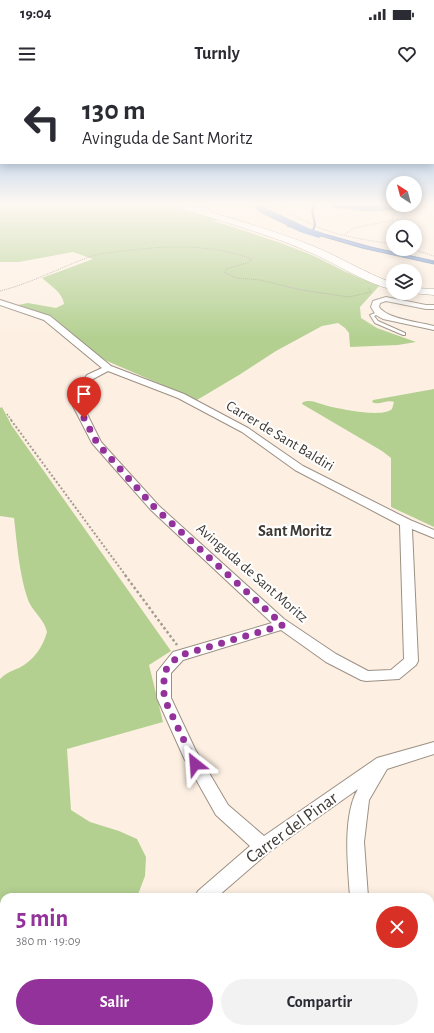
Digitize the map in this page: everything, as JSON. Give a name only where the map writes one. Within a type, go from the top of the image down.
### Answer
[{"type":"street","points":[[312,249],[386,284]]},
{"type":"street","points":[[422,291],[434,292]]},
{"type":"street","points":[[434,313],[429,312],[430,307],[384,298],[376,304],[375,307],[379,313],[386,317],[434,328]]},
{"type":"street","name":"Carrer de Sant Baldiri","points":[[0,302],[47,318],[108,368],[181,396],[245,430],[299,468],[406,523],[434,534]]},
{"type":"street","name":"Avinguda de Sant Moritz","points":[[108,368],[90,377],[80,390],[78,406],[97,443],[155,508],[283,625],[331,658],[366,676],[394,675],[411,661],[406,523]]},
{"type":"street","points":[[263,846],[222,810],[189,753],[164,698],[164,672],[178,656],[283,625]]},
{"type":"street","name":"Carrer del Pinar","points":[[209,893],[263,846],[383,763],[434,748]]},
{"type":"street","points":[[359,893],[355,842],[361,799],[383,763]]},
{"type":"lane","points":[[379,313],[372,315],[376,322],[404,334]]},
{"type":"path","points":[[0,291],[95,256],[126,250],[142,249]]},
{"type":"path","points":[[212,249],[243,254],[252,259],[247,263],[226,269],[225,272],[237,278],[260,280],[300,290],[349,296],[371,292],[368,286]]},
{"type":"path","points":[[422,252],[434,256]]},
{"type":"path","points":[[7,414],[173,641],[188,653]]},
{"type":"green space","points":[[0,249],[298,249],[351,274],[380,285],[360,307],[361,318],[377,328],[416,342],[398,345],[350,347],[349,333],[345,328],[338,323],[322,326],[276,351],[197,400],[107,361],[90,350],[50,316],[18,305],[28,303],[56,308],[64,304],[59,293],[42,278],[93,259],[73,252],[19,262],[0,262]]},
{"type":"green space","points":[[434,389],[434,527],[391,507],[391,458],[382,451],[302,404],[306,401],[312,401],[351,411],[380,413],[387,412],[392,409],[394,402],[389,401],[375,403],[372,402],[373,400]]},
{"type":"green space","points":[[2,407],[12,426],[171,651],[149,665],[163,722],[67,749],[71,810],[90,822],[119,831],[137,839],[146,857],[145,876],[139,893],[0,893],[0,679],[9,672],[29,662],[43,643],[47,632],[43,623],[31,606],[24,587],[17,548],[14,518],[0,516],[0,408]]},
{"type":"water","points":[[369,249],[386,250],[386,253]]},
{"type":"water","points":[[398,256],[412,256],[434,261],[434,264]]},
{"type":"district","name":"Sant Moritz","points":[[295,531]]},
{"type":"route","points":[[84,418],[97,443],[155,508],[283,625],[178,656],[164,672],[164,698],[195,764]]}]
